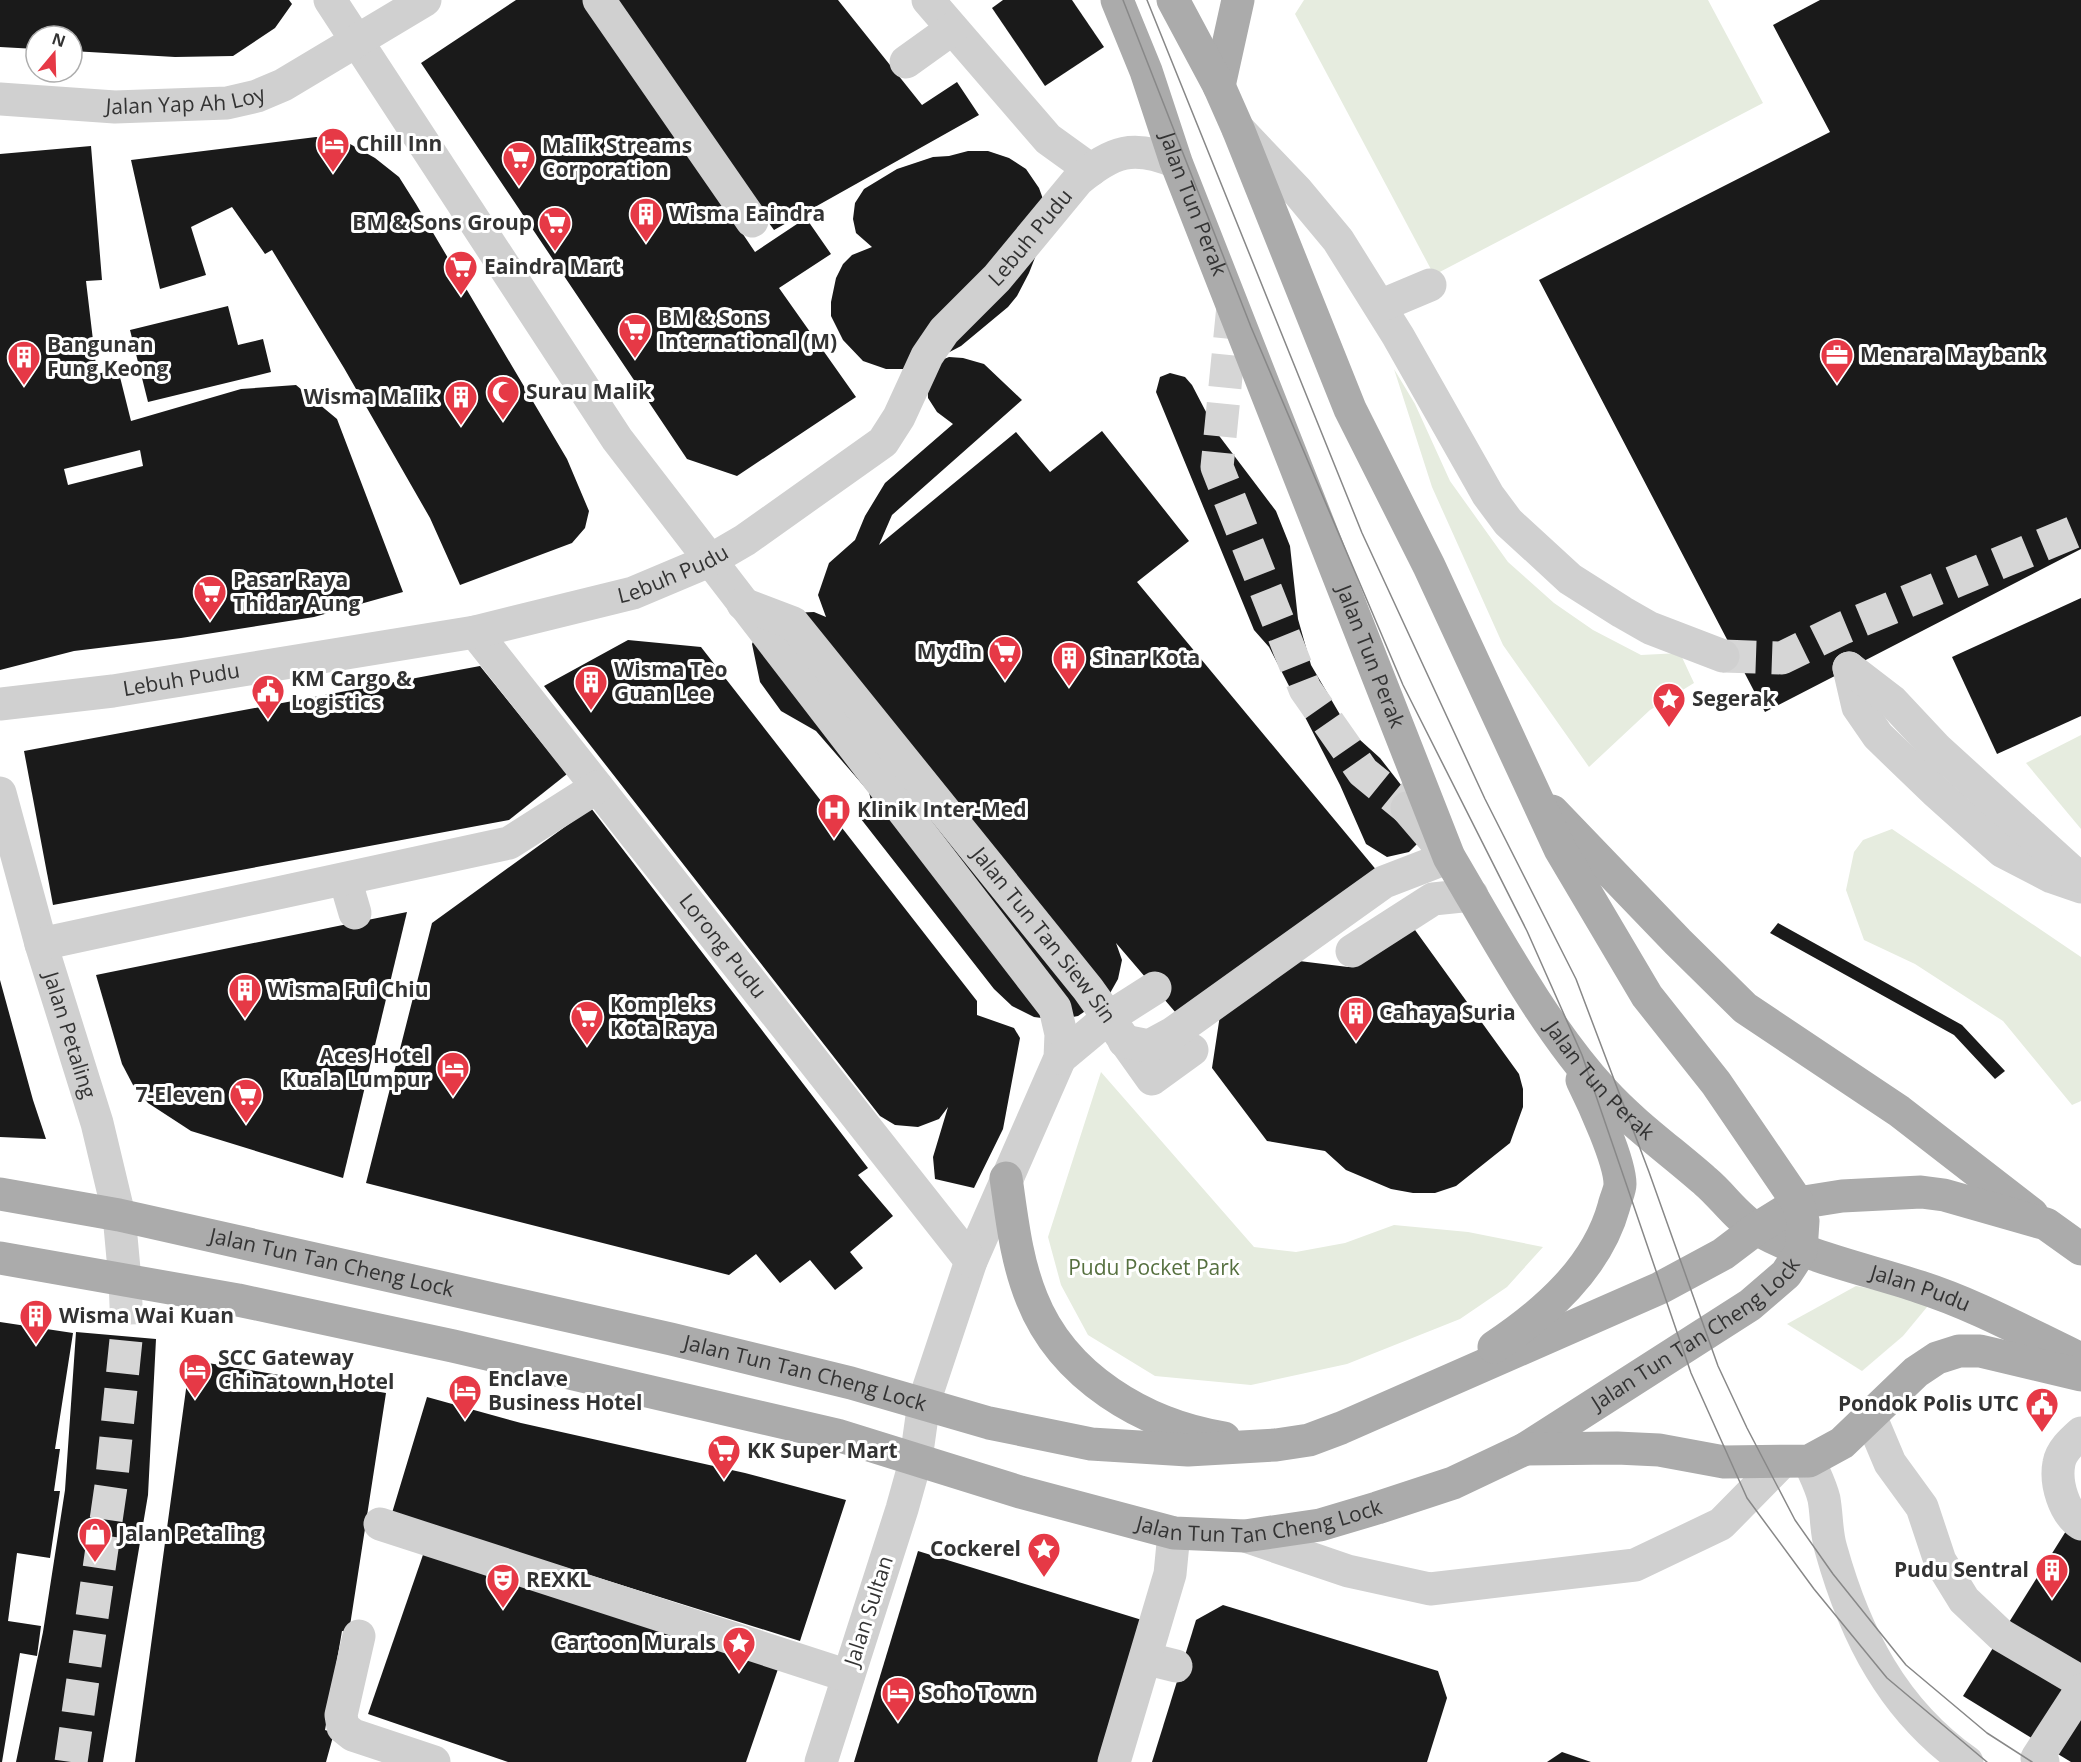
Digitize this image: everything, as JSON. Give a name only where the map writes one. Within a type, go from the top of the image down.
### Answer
[{"type":"main road","name":"Jalan Tun Perak","points":[[1117,0],[1146,72],[1176,162],[1449,857],[1564,1043],[1610,1098],[1756,1229]]},
{"type":"main road","points":[[1173,0],[1219,86],[1238,129],[1350,409],[1429,566],[1560,849],[1647,996],[1723,1092],[1798,1203],[1842,1196],[1921,1192],[1944,1195],[2046,1224]]},
{"type":"main road","points":[[1219,86],[1239,0]]},
{"type":"main road","points":[[1534,792],[1678,942],[1745,1008],[1899,1111],[2081,1249]]},
{"type":"main road","points":[[1432,1388],[1522,1328],[1552,1303],[1585,1266],[1609,1222],[1620,1184],[1594,1105],[1564,1043]]},
{"type":"main road","points":[[1006,1178],[1016,1246],[1032,1301],[1066,1355],[1112,1396],[1167,1423],[1220,1437],[1276,1445]]},
{"type":"main road","name":"Jalan Tun Tan Cheng Lock","points":[[0,1194],[119,1215],[671,1339],[924,1402],[989,1423],[1091,1444],[1188,1450],[1276,1445],[1309,1440],[1660,1288],[1723,1254],[1756,1229],[1798,1203],[1803,1221],[1801,1251],[1786,1274],[1750,1305],[1525,1449],[1453,1483],[1377,1508],[1320,1525],[1245,1536],[1174,1533],[1020,1492],[837,1435],[453,1346],[238,1300],[0,1258]]},
{"type":"main road","name":"Jalan Pudu","points":[[1756,1229],[1801,1251],[1922,1287],[1989,1315],[2081,1359]]},
{"type":"main road","points":[[1525,1449],[1659,1450],[1724,1462],[1795,1462],[1842,1443],[1871,1418],[1916,1372],[1936,1358],[1959,1351],[2016,1358],[2081,1375]]},
{"type":"street","name":"Jalan Tun Tan Siew Sin","points":[[330,0],[617,439],[1055,1008],[1061,1034],[1060,1058],[971,1262],[924,1402]]},
{"type":"street","name":"Jalan Yap Ah Loy","points":[[0,99],[115,107],[227,103],[257,96],[284,85],[425,0]]},
{"type":"street","points":[[599,0],[752,221]]},
{"type":"street","points":[[928,0],[1048,139],[1091,170]]},
{"type":"street","points":[[906,62],[952,30]]},
{"type":"street","points":[[1238,129],[1298,192],[1338,240],[1380,306],[1488,495],[1508,522],[1570,579],[1622,612],[1650,628],[1722,656]]},
{"type":"street","name":"Lebuh Pudu","points":[[0,704],[113,691],[475,632],[633,593],[709,561],[745,540],[883,442],[899,417],[927,356],[944,331],[997,278],[1078,180],[1091,170],[1129,151],[1146,151],[1176,162]]},
{"type":"street","points":[[1380,306],[1430,285]]},
{"type":"street","name":"Jalan Tun Tan Siew Sin","points":[[741,603],[793,623],[1116,1030],[1060,1058]]},
{"type":"street","name":"Lorong Pudu","points":[[475,632],[597,787],[620,824],[971,1262]]},
{"type":"street","points":[[2081,879],[1937,749],[1892,701],[1849,668],[1858,707],[1878,736],[1935,791],[2002,851],[2052,877],[2081,887]]},
{"type":"street","points":[[41,944],[509,843],[597,787]]},
{"type":"street","name":"Jalan Petaling","points":[[0,793],[41,944],[97,1123],[119,1215],[125,1281]]},
{"type":"street","points":[[1116,1030],[1149,1047],[1173,1033],[1384,882],[1449,857],[1407,808]]},
{"type":"street","points":[[345,879],[355,913]]},
{"type":"street","points":[[1352,951],[1433,900],[1472,895]]},
{"type":"street","points":[[1116,1030],[1155,988]]},
{"type":"street","points":[[1116,1030],[1152,1079],[1192,1050]]},
{"type":"street","name":"Jalan Sultan","points":[[821,1762],[916,1459],[924,1402]]},
{"type":"street","points":[[1871,1418],[1890,1463],[1922,1507],[1940,1561],[1964,1600],[2001,1635],[2081,1682]]},
{"type":"street","points":[[2077,1521],[2067,1509],[2061,1488],[2059,1463],[2068,1445],[2081,1432]]},
{"type":"street","points":[[1245,1536],[1348,1571],[1430,1589],[1635,1565],[1721,1524],[1795,1462],[1824,1497],[1833,1558],[1851,1612],[1888,1682],[1910,1712],[1946,1748],[1966,1762]]},
{"type":"street","points":[[380,1524],[848,1676]]},
{"type":"street","points":[[1114,1762],[1170,1574],[1174,1533]]},
{"type":"street","points":[[359,1636],[341,1714],[343,1727],[353,1735],[434,1762]]},
{"type":"street","points":[[2040,1760],[2081,1690]]},
{"type":"green space","points":[[1304,0],[1708,0],[1763,103],[1434,275],[1295,14]]},
{"type":"green space","points":[[1394,369],[1415,404],[1450,481],[1508,562],[1554,603],[1593,630],[1641,655],[1680,653],[1694,683],[1650,710],[1589,767],[1503,645],[1432,487]]},
{"type":"green space","points":[[2081,735],[2081,829],[2026,763]]},
{"type":"green space","points":[[1892,829],[2081,957],[2081,1101],[2072,1105],[2003,1021],[1915,964],[1864,940],[1846,890],[1854,852],[1863,840]]},
{"type":"green space","name":"Pudu Pocket Park","points":[[1101,1072],[1254,1247],[1296,1252],[1345,1243],[1394,1225],[1468,1232],[1543,1247],[1507,1287],[1460,1319],[1347,1364],[1251,1385],[1155,1376],[1088,1335],[1061,1285],[1048,1237]]},
{"type":"green space","points":[[1856,1286],[1932,1301],[1903,1336],[1862,1371],[1787,1324]]},
{"type":"building","points":[[0,0],[289,0],[292,4],[275,28],[233,56],[175,57],[84,52],[84,24],[24,24],[24,48],[0,47]]},
{"type":"building","points":[[516,0],[585,0],[755,252],[806,218],[831,254],[779,288],[856,397],[737,476],[687,459],[421,63]]},
{"type":"building","points":[[607,0],[838,0],[922,105],[957,82],[979,115],[774,230]]},
{"type":"building","points":[[1003,0],[1072,0],[1104,47],[1045,86],[992,8]]},
{"type":"building","name":"Menara Maybank","points":[[1820,0],[2081,0],[2081,549],[1765,712],[1539,280],[1830,132],[1773,25]]},
{"type":"building","points":[[316,137],[343,140],[375,158],[399,177],[567,459],[589,511],[585,528],[572,543],[460,585],[430,518],[344,368],[272,250],[265,254],[232,207],[191,227],[206,275],[160,289],[131,160]]},
{"type":"building","points":[[91,146],[102,280],[86,281],[97,374],[118,369],[131,421],[241,389],[296,385],[337,419],[403,592],[314,617],[181,638],[74,651],[0,670],[0,154]],"holes":[[[140,450],[143,466],[68,485],[64,469]]]},
{"type":"building","points":[[968,151],[988,151],[1009,158],[1026,169],[1039,188],[1043,199],[1038,250],[1029,273],[1017,296],[1008,307],[961,346],[925,365],[910,369],[886,369],[863,361],[843,340],[831,316],[831,302],[836,278],[843,264],[852,255],[872,247],[856,233],[853,219],[855,203],[864,189],[897,169],[933,157]]},
{"type":"building","points":[[228,306],[238,345],[263,339],[271,372],[148,402],[130,330]]},
{"type":"building","name":"Sinar Kota","points":[[949,357],[984,364],[1022,400],[892,515],[879,545],[1016,432],[1050,472],[1102,431],[1189,541],[1137,582],[1378,872],[1182,1020],[1116,943],[1122,960],[1118,979],[1109,995],[1078,1016],[1057,1020],[1034,1017],[1012,1006],[994,989],[861,819],[873,810],[869,792],[816,731],[781,711],[760,682],[752,644],[757,633],[789,613],[814,612],[826,617],[818,595],[829,563],[855,540],[865,516],[885,483],[953,424],[937,412],[928,398],[927,376],[939,361]]},
{"type":"building","points":[[1170,373],[1185,377],[1192,385],[1217,433],[1276,511],[1290,546],[1298,619],[1311,665],[1349,730],[1380,758],[1419,808],[1417,844],[1409,852],[1387,857],[1366,844],[1340,785],[1269,647],[1254,630],[1156,392],[1160,377]]},
{"type":"building","points":[[2081,598],[2081,716],[1997,754],[1952,657]]},
{"type":"building","points":[[628,640],[701,647],[977,1001],[977,1015],[1014,1028],[1020,1038],[1003,1129],[974,1188],[935,1179],[933,1157],[948,1107],[939,1119],[918,1127],[895,1125],[880,1116],[544,686]]},
{"type":"building","points":[[480,666],[567,774],[509,820],[53,905],[24,751]]},
{"type":"building","name":"Kompleks Kota Raya","points":[[591,808],[868,1168],[858,1175],[893,1216],[850,1252],[863,1268],[835,1290],[810,1260],[780,1283],[756,1254],[729,1275],[366,1183],[432,923]]},
{"type":"building","name":"Wisma Fui Chiu","points":[[407,912],[343,1178],[191,1131],[148,1103],[133,1085],[122,1064],[96,975]]},
{"type":"building","name":"Cahaya Suria","points":[[1410,923],[1519,1074],[1523,1089],[1523,1107],[1510,1143],[1456,1186],[1435,1193],[1413,1193],[1391,1189],[1346,1170],[1325,1151],[1267,1141],[1212,1068],[1220,1015],[1291,960],[1348,967]]},
{"type":"building","points":[[1778,923],[1962,1025],[2005,1071],[1995,1079],[1954,1035],[1770,933]]},
{"type":"building","points":[[0,980],[33,1100],[46,1139],[0,1137]]},
{"type":"building","points":[[0,1322],[73,1333],[55,1449],[60,1449],[54,1491],[60,1491],[50,1558],[17,1553],[8,1621],[41,1626],[37,1656],[20,1653],[2,1762],[0,1762]]},
{"type":"building","name":"Jalan Petaling","points":[[76,1332],[156,1339],[148,1495],[103,1762],[16,1762],[43,1632],[65,1490]]},
{"type":"building","points":[[190,1360],[386,1393],[349,1632],[342,1631],[325,1730],[334,1733],[326,1762],[135,1762]]},
{"type":"building","points":[[427,1397],[521,1423],[745,1473],[846,1500],[800,1641],[392,1513]]},
{"type":"building","name":"Pudu Sentral","points":[[2081,1507],[2081,1762],[2071,1762],[1963,1696]]},
{"type":"building","name":"REXKL","points":[[425,1549],[778,1669],[746,1762],[508,1762],[368,1714]]},
{"type":"building","points":[[918,1551],[1142,1620],[1098,1762],[854,1762]]},
{"type":"building","points":[[1223,1605],[1438,1671],[1447,1698],[1427,1762],[1152,1762],[1196,1620]]},
{"type":"building","points":[[1562,1752],[1591,1762],[1547,1762]]},
{"type":"tunnel","points":[[1233,306],[1217,467],[1305,689],[1363,772],[1407,808]]},
{"type":"tunnel","points":[[1723,656],[1782,658],[1843,628],[2081,529]]},
{"type":"tunnel","points":[[71,1762],[111,1486],[127,1330],[125,1280]]},
{"type":"tram line","points":[[1123,0],[1251,327],[1403,685],[1527,931],[1582,1055],[1691,1373],[1747,1498],[1814,1589],[1887,1678],[1987,1762]]},
{"type":"tram line","points":[[1147,0],[1362,533],[1485,799],[1576,979],[1649,1172],[1718,1366],[1747,1428],[1795,1520],[1833,1574],[1906,1665],[1987,1733],[2032,1762]]},
{"type":"place","name":"Chill Inn","points":[[333,173]]},
{"type":"place","name":"Malik Streams Corporation","points":[[519,187]]},
{"type":"place","name":"Wisma Eaindra","points":[[646,243]]},
{"type":"place","name":"BM & Sons Group","points":[[555,252]]},
{"type":"place","name":"Eaindra Mart","points":[[461,296]]},
{"type":"place","name":"BM & Sons International (M)","points":[[635,359]]},
{"type":"place","name":"Menara Maybank","points":[[1837,384]]},
{"type":"place","name":"Bangunan Fung Keong","points":[[24,386]]},
{"type":"place","name":"Surau Malik","points":[[503,421]]},
{"type":"place","name":"Wisma Malik","points":[[461,426]]},
{"type":"place","name":"Pasar Raya Thidar Aung","points":[[210,621]]},
{"type":"place","name":"Mydin","points":[[1005,681]]},
{"type":"place","name":"Sinar Kota","points":[[1069,687]]},
{"type":"place","name":"Wisma Teo Guan Lee","points":[[591,711]]},
{"type":"place","name":"KM Cargo & Logistics","points":[[268,720]]},
{"type":"place","name":"Segerak","points":[[1669,728]]},
{"type":"place","name":"Klinik Inter-Med","points":[[834,839]]},
{"type":"place","name":"Wisma Fui Chiu","points":[[245,1019]]},
{"type":"place","name":"Cahaya Suria","points":[[1356,1042]]},
{"type":"place","name":"Kompleks Kota Raya","points":[[587,1046]]},
{"type":"place","name":"Aces Hotel Kuala Lumpur","points":[[453,1097]]},
{"type":"place","name":"7-Eleven","points":[[246,1124]]},
{"type":"place","name":"Wisma Wai Kuan","points":[[36,1345]]},
{"type":"place","name":"SCC Gateway Chinatown Hotel","points":[[195,1399]]},
{"type":"place","name":"Enclave Business Hotel","points":[[465,1420]]},
{"type":"place","name":"Pondok Polis UTC","points":[[2042,1433]]},
{"type":"place","name":"KK Super Mart","points":[[724,1480]]},
{"type":"place","name":"Jalan Petaling","points":[[95,1563]]},
{"type":"place","name":"Cockerel","points":[[1044,1578]]},
{"type":"place","name":"Pudu Sentral","points":[[2052,1599]]},
{"type":"place","name":"REXKL","points":[[503,1609]]},
{"type":"place","name":"Cartoon Murals","points":[[739,1672]]},
{"type":"place","name":"Soho Town","points":[[898,1722]]}]
